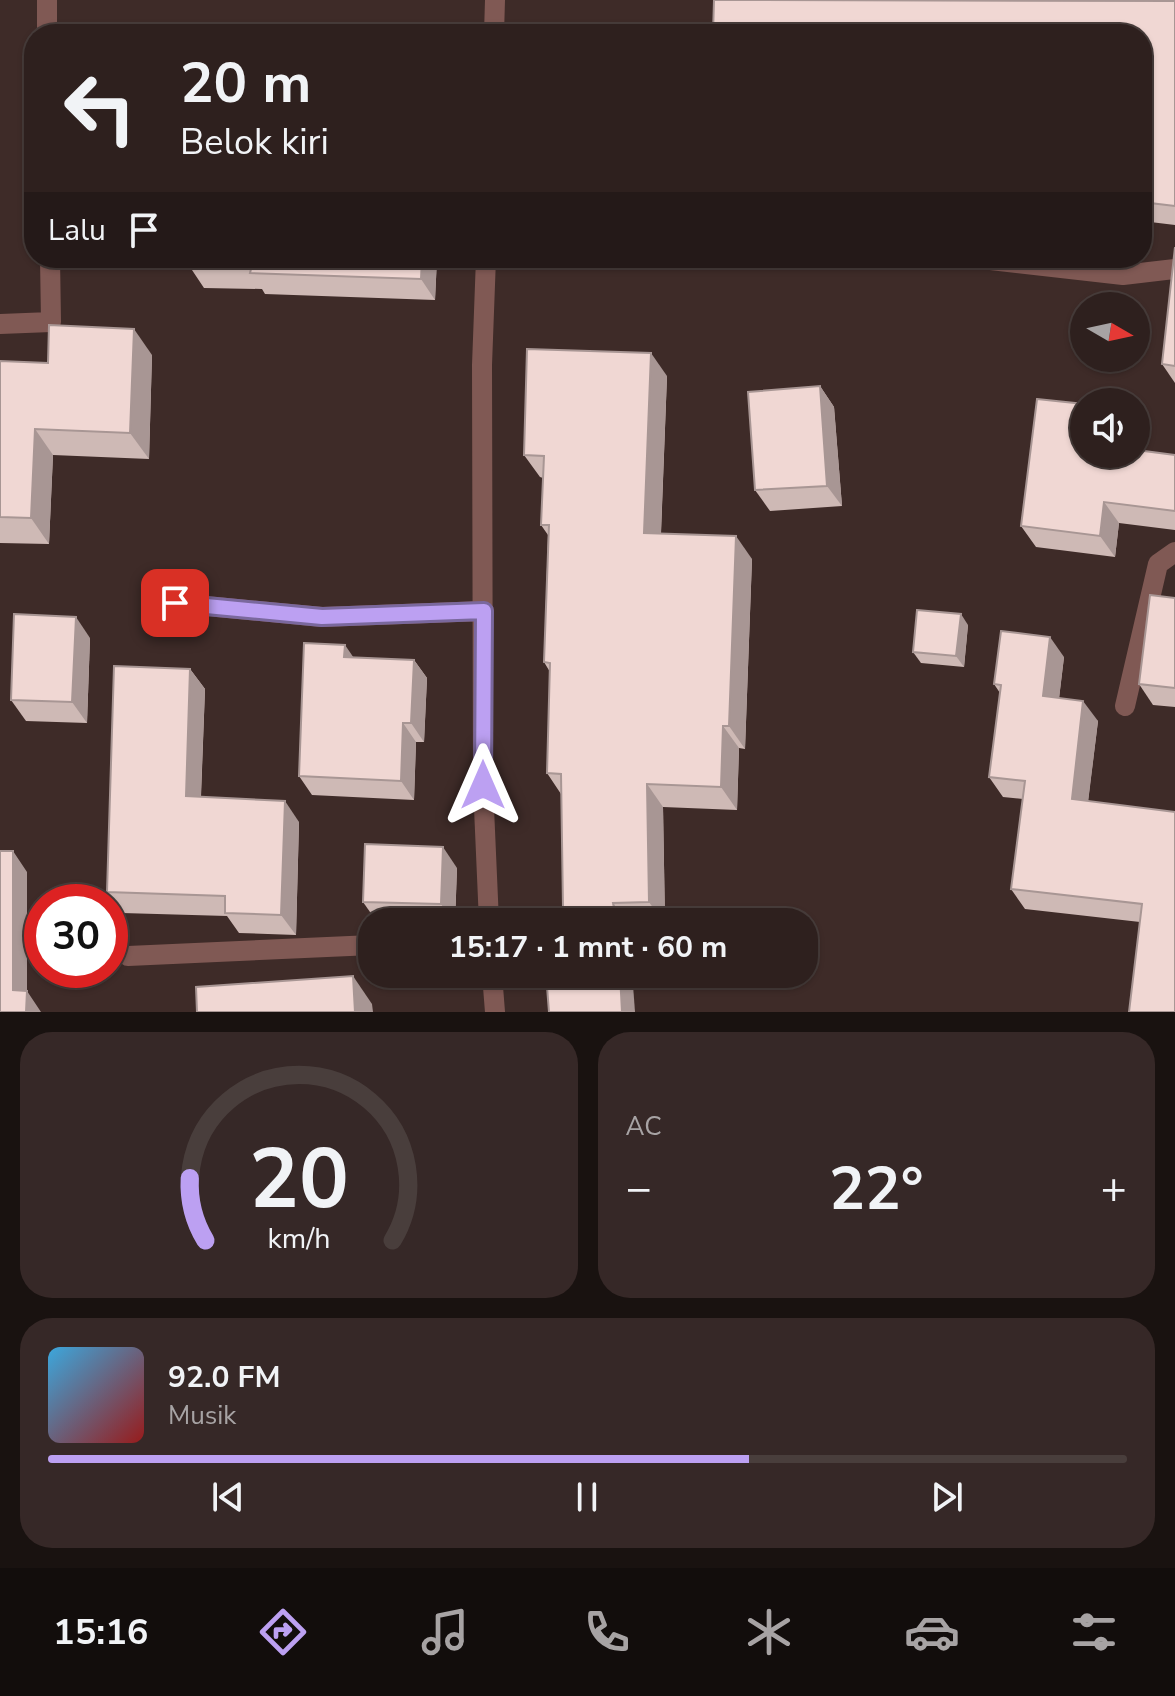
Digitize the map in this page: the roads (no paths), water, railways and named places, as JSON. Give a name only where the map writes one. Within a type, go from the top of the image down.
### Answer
[{"type":"street","points":[[47,0],[47,24]]},
{"type":"street","points":[[494,24],[495,0]]},
{"type":"street","points":[[0,324],[51,322],[50,268]]},
{"type":"street","points":[[486,268],[482,365],[483,785],[488,908]]},
{"type":"street","points":[[1061,268],[1123,275],[1175,269]]},
{"type":"street","points":[[1125,706],[1158,564],[1175,552]]},
{"type":"street","points":[[175,603],[322,617],[484,611]]},
{"type":"street","points":[[128,956],[358,946]]},
{"type":"street","points":[[493,988],[495,1012]]}]
